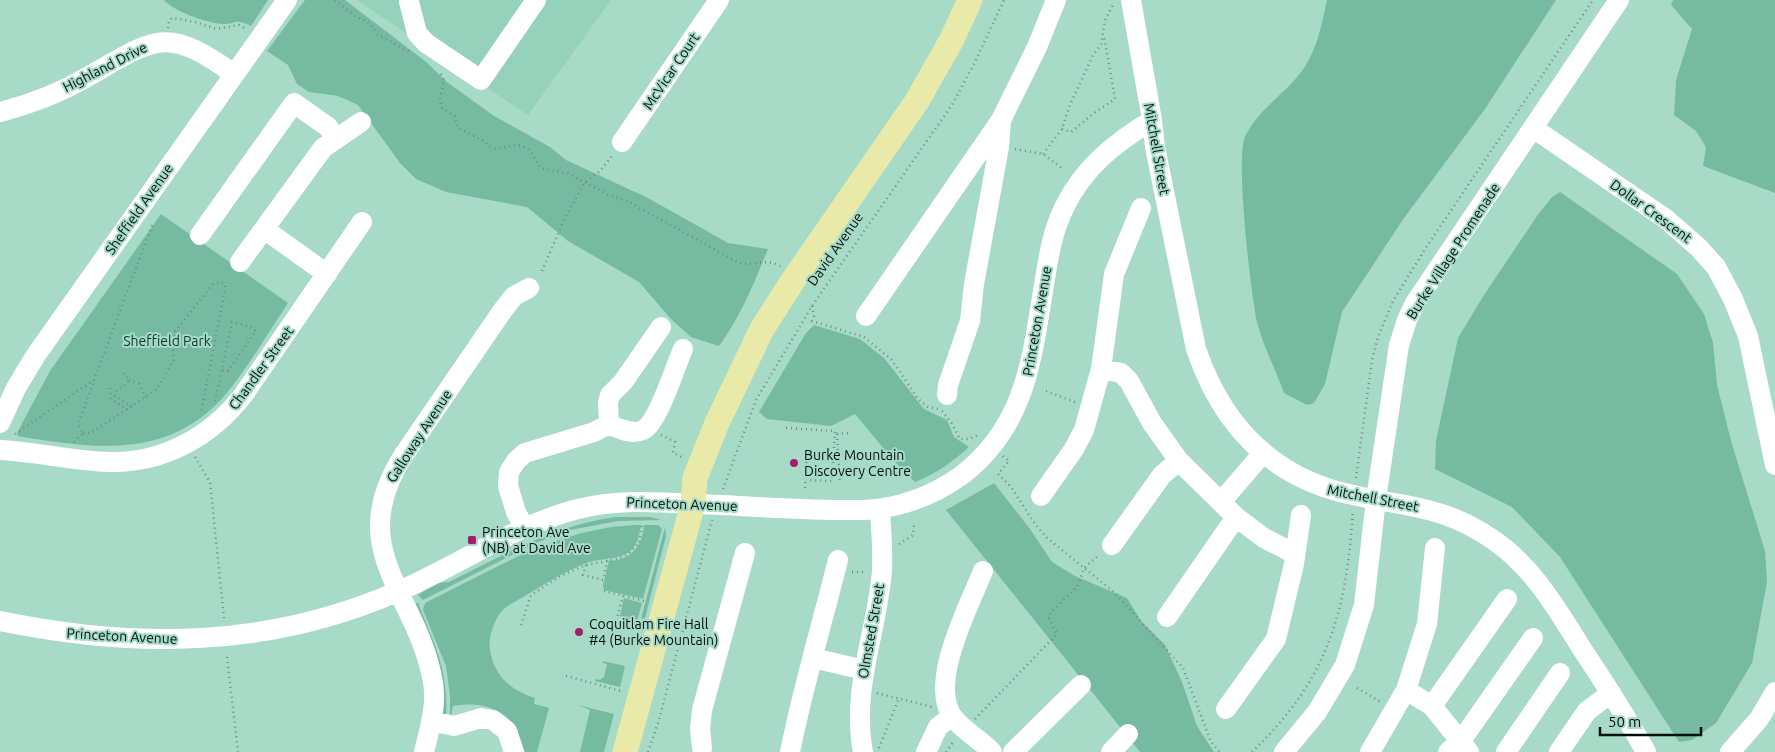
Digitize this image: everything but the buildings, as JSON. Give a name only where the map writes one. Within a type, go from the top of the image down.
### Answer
[{"type":"main road","name":"David Avenue","points":[[625,752],[693,504],[695,478],[717,423],[762,328],[794,278],[917,101],[940,61],[970,0]]},
{"type":"main road","name":"David Avenue","points":[[693,504],[708,486],[738,413],[772,345],[802,297],[929,114],[964,50],[988,0]]},
{"type":"street","name":"Sheffield Avenue","points":[[8,428],[18,383],[36,355],[287,0]]},
{"type":"street","points":[[409,1],[416,33],[426,43],[481,80],[536,0]]},
{"type":"street","name":"McVicar Court","points":[[622,142],[719,0]]},
{"type":"street","points":[[866,316],[1001,120],[1037,47],[1056,0]]},
{"type":"street","name":"Burke Village Promenade","points":[[1284,752],[1317,712],[1345,665],[1364,605],[1376,499],[1398,346],[1407,320],[1415,303],[1619,0]]},
{"type":"street","name":"Mitchell Street","points":[[1122,2],[1152,120],[1155,147],[1196,348],[1206,377],[1221,405],[1241,432],[1263,453],[1321,488],[1432,510],[1448,515],[1479,530],[1506,549],[1545,591],[1611,693],[1646,752]]},
{"type":"street","name":"Highland Drive","points":[[0,112],[31,103],[71,86],[130,52],[152,43],[188,46],[206,54],[234,74]]},
{"type":"street","points":[[200,235],[294,103],[328,127],[336,139]]},
{"type":"street","points":[[947,395],[948,385],[970,320],[974,284],[999,147],[1001,120]]},
{"type":"street","name":"Princeton Avenue","points":[[0,621],[62,633],[117,639],[209,639],[270,631],[343,612],[398,591],[525,529],[567,512],[604,504],[645,502],[832,510],[880,509],[913,501],[945,486],[971,467],[992,446],[1011,418],[1026,385],[1050,251],[1065,205],[1086,172],[1103,155],[1152,120]]},
{"type":"street","points":[[240,262],[316,156],[336,139],[361,122]]},
{"type":"street","name":"Dollar Crescent","points":[[1533,128],[1680,230],[1716,267],[1734,298],[1748,336],[1775,465]]},
{"type":"street","points":[[1041,496],[1074,449],[1084,430],[1101,369],[1114,274],[1141,208]]},
{"type":"street","name":"Chandler Street","points":[[0,450],[95,461],[126,461],[160,454],[192,441],[216,425],[235,406],[362,222]]},
{"type":"street","points":[[264,229],[326,274]]},
{"type":"street","name":"Galloway Avenue","points":[[424,752],[435,700],[430,666],[386,562],[380,538],[380,515],[389,480],[503,310],[514,296],[529,288]]},
{"type":"street","points":[[609,424],[608,404],[610,395],[623,382],[661,327]]},
{"type":"street","points":[[525,529],[516,512],[508,486],[509,472],[516,461],[525,453],[594,432],[609,424],[633,432],[644,430],[650,424],[683,349]]},
{"type":"street","points":[[1101,369],[1121,373],[1129,381],[1152,423],[1179,461],[1236,517],[1264,538],[1295,554]]},
{"type":"street","points":[[1221,502],[1263,453]]},
{"type":"street","points":[[1112,545],[1162,476],[1179,461]]},
{"type":"street","name":"Olmsted Street","points":[[863,752],[859,718],[860,692],[882,571],[880,509]]},
{"type":"street","points":[[1226,709],[1273,645],[1295,554],[1301,515]]},
{"type":"street","points":[[1167,617],[1236,517]]},
{"type":"street","points":[[1370,752],[1406,690],[1427,624],[1435,548]]},
{"type":"street","points":[[706,751],[700,729],[702,710],[745,553]]},
{"type":"street","points":[[790,752],[804,685],[844,566]]},
{"type":"street","points":[[983,571],[955,640],[944,687],[947,705],[992,752]]},
{"type":"street","points":[[1432,706],[1507,599]]},
{"type":"street","points":[[1406,690],[1432,706],[1459,749],[1533,638]]},
{"type":"street","points":[[813,658],[864,670]]},
{"type":"street","points":[[1506,752],[1560,673]]},
{"type":"street","points":[[1013,752],[1081,685]]},
{"type":"street","points":[[1730,752],[1759,719],[1775,692]]},
{"type":"street","points":[[1558,752],[1588,711],[1611,693]]},
{"type":"street","points":[[431,721],[454,726],[481,718],[493,720],[507,731],[514,752]]},
{"type":"street","points":[[926,752],[938,728],[961,720]]},
{"type":"street","points":[[1110,752],[1128,734]]},
{"type":"path","points":[[335,0],[355,16],[368,22],[378,35],[418,56]]},
{"type":"path","points":[[724,487],[756,400],[812,306],[952,105],[975,62],[1004,0]]},
{"type":"path","points":[[1043,154],[1062,129],[1069,107],[1093,56],[1101,45],[1105,20],[1122,2]]},
{"type":"path","points":[[168,29],[169,20],[173,18],[193,21],[216,29],[239,25],[246,29]]},
{"type":"path","points":[[1062,129],[1071,132],[1115,99],[1103,35]]},
{"type":"path","points":[[436,69],[444,80],[440,99],[441,106],[455,116],[458,128],[482,140],[492,148],[512,145],[522,146],[530,151],[542,169],[567,173],[584,183],[637,206],[739,263],[748,265],[771,261],[785,269]]},
{"type":"path","points":[[542,271],[564,218],[584,183],[603,169],[622,142]]},
{"type":"path","points":[[999,147],[1043,154],[1063,169]]},
{"type":"path","points":[[83,433],[78,424],[154,223]]},
{"type":"path","points":[[72,444],[83,433],[91,433],[156,390],[173,365],[175,356],[172,340],[175,332],[213,284],[222,283],[225,289],[200,420]]},
{"type":"path","points":[[812,306],[814,316],[812,321],[858,334],[880,349],[892,360],[918,399],[928,407],[941,410],[949,418],[960,439],[968,439],[978,435],[1009,461],[998,474],[1011,487],[1035,524],[1047,538],[1113,592],[1183,668],[1211,742],[1220,752]]},
{"type":"path","points":[[214,408],[232,322],[248,326],[256,331],[228,371],[222,370]]},
{"type":"path","points":[[124,373],[129,380],[139,384],[146,398]]},
{"type":"path","points":[[8,428],[94,380]]},
{"type":"path","points":[[129,380],[115,394],[133,407]]},
{"type":"path","points":[[110,388],[112,399],[128,410]]},
{"type":"path","points":[[1046,391],[1077,403]]},
{"type":"path","points":[[650,424],[660,434],[675,442],[673,453],[687,460]]},
{"type":"path","points":[[786,428],[835,431],[836,434],[851,433]]},
{"type":"path","points":[[836,434],[840,484]]},
{"type":"path","points":[[806,480],[832,481],[836,448]]},
{"type":"path","points":[[805,488],[807,453],[834,454]]},
{"type":"path","points":[[194,456],[210,482],[224,618]]},
{"type":"path","points":[[1252,752],[1297,704],[1326,651],[1340,606],[1353,515]]},
{"type":"path","points":[[648,752],[711,521]]},
{"type":"path","points":[[521,625],[531,595],[560,576],[586,565],[623,556],[636,548],[642,523]]},
{"type":"path","points":[[899,544],[913,535],[914,523]]},
{"type":"path","points":[[961,720],[1057,634],[1049,618],[1051,612],[1078,586],[1084,568],[1112,545]]},
{"type":"path","points":[[586,565],[583,575],[603,580],[608,559]]},
{"type":"path","points":[[844,566],[856,571],[868,572]]},
{"type":"path","points":[[604,591],[644,601]]},
{"type":"path","points":[[611,640],[623,596]]},
{"type":"path","points":[[227,657],[238,752]]},
{"type":"path","points":[[566,676],[622,691]]},
{"type":"path","points":[[1357,688],[1388,707]]},
{"type":"path","points":[[875,693],[927,706]]},
{"type":"path","points":[[878,752],[898,698]]},
{"type":"path","points":[[946,752],[960,734]]},
{"type":"shaded area","points":[[357,0],[611,0],[528,115]]},
{"type":"green space","points":[[164,0],[268,0],[251,26],[241,22],[221,24],[199,19],[175,9]]},
{"type":"green space","points":[[305,0],[345,0],[425,61],[447,82],[494,116],[550,147],[566,160],[648,198],[728,243],[768,249],[740,311],[719,346],[691,337],[671,319],[639,282],[568,241],[527,207],[446,192],[416,179],[400,163],[358,105],[338,96],[309,92],[297,84],[288,65],[267,51]]},
{"type":"green space","points":[[1327,0],[1556,0],[1485,109],[1404,218],[1342,312],[1325,384],[1314,403],[1307,405],[1284,393],[1257,322],[1245,227],[1242,150],[1245,137],[1257,118],[1297,77],[1309,61],[1318,36]]},
{"type":"green space","points":[[1673,0],[1775,0],[1775,193],[1703,166],[1706,147],[1696,131],[1674,115],[1676,80],[1692,29],[1671,5]]},
{"type":"green space","points":[[1560,192],[1677,274],[1704,314],[1713,343],[1717,385],[1731,441],[1765,551],[1767,582],[1752,663],[1716,723],[1692,740],[1679,742],[1560,557],[1512,507],[1435,469],[1436,441],[1458,338],[1484,295],[1537,216],[1552,197]]},
{"type":"green space","name":"Sheffield Park","points":[[161,214],[288,303],[226,394],[204,415],[181,430],[156,440],[130,445],[102,446],[75,444],[18,436],[17,433],[50,371]]},
{"type":"green space","points":[[814,325],[860,339],[884,358],[924,409],[947,420],[954,437],[969,447],[944,467],[915,482],[894,461],[855,414],[831,426],[767,419],[759,412],[806,333]]},
{"type":"green space","points":[[994,483],[1030,529],[1052,562],[1075,576],[1127,598],[1141,621],[1165,645],[1182,682],[1197,726],[1214,752],[1140,752],[946,510]]},
{"type":"green space","points":[[616,517],[650,517],[661,520],[618,521],[570,530],[536,543],[423,600],[418,595],[437,583],[449,582],[550,534],[593,521]]},
{"type":"green space","points":[[641,525],[636,543],[629,552],[615,558],[589,562],[563,574],[508,605],[495,622],[491,633],[490,650],[497,671],[513,688],[535,698],[534,704],[549,708],[537,752],[525,752],[516,730],[507,717],[485,706],[468,704],[453,706],[450,720],[450,695],[446,666],[423,610],[425,603],[503,564],[556,541],[612,527]]},
{"type":"green space","points":[[644,525],[658,525],[662,529],[643,599],[604,590],[603,585],[609,561],[630,555],[641,539]]},
{"type":"green space","points":[[665,527],[666,536],[645,618],[641,619]]},
{"type":"green space","points":[[624,598],[642,603],[637,621],[620,616]]},
{"type":"green space","points":[[415,603],[418,603],[440,659],[445,687],[446,719],[442,716]]},
{"type":"green space","points":[[603,661],[625,666],[620,687],[595,681],[604,677],[607,664],[603,663]]},
{"type":"green space","points":[[578,705],[614,714],[604,752],[580,752],[590,710]]},
{"type":"place","name":"Burke Mountain Discovery Centre","points":[[794,463]]},
{"type":"place","name":"Princeton Ave (NB) at David Ave","points":[[472,540]]},
{"type":"place","name":"Coquitlam Fire Hall #4 (Burke Mountain)","points":[[579,632]]}]
